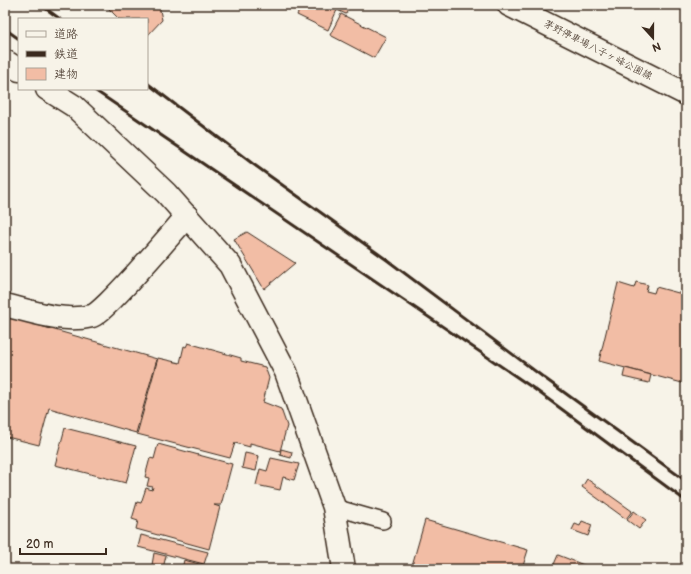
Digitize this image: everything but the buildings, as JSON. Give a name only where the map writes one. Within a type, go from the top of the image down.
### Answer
[{"type":"street","name":"茅野停車場八子ヶ峰公園線","points":[[509,5],[686,94]]},
{"type":"street","points":[[5,61],[18,69]]},
{"type":"street","points":[[49,90],[74,106],[166,193],[230,265],[286,372],[334,507],[344,569]]},
{"type":"street","points":[[5,306],[59,318],[94,316],[111,300],[187,216]]},
{"type":"lane","points":[[334,507],[383,521]]},
{"type":"railway","points":[[41,5],[59,18]]},
{"type":"railway","points":[[5,29],[18,38]]},
{"type":"railway","points":[[148,84],[253,164],[387,260],[543,377],[686,481]]},
{"type":"railway","points":[[94,90],[533,388],[686,501]]}]
